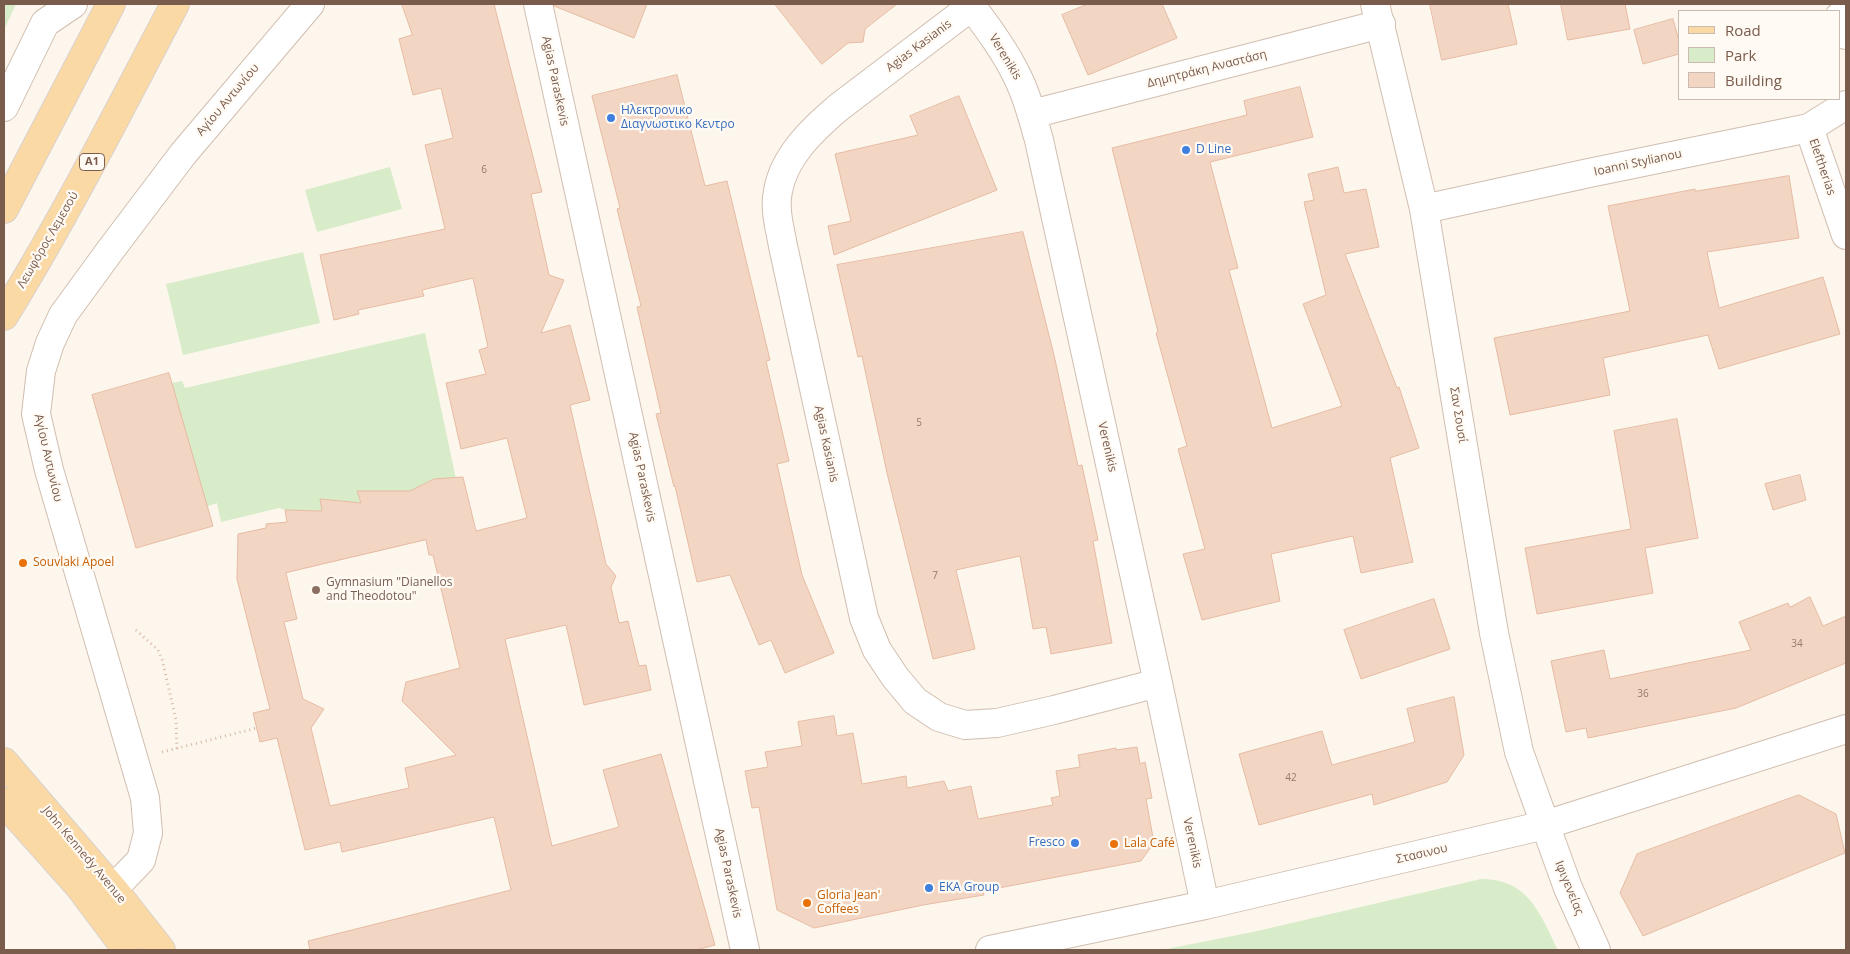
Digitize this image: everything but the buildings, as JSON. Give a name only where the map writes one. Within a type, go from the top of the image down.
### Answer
[{"type":"main road","points":[[4,209],[111,4]]},
{"type":"main road","name":"Λεωφόρος Λεμεσού","points":[[4,316],[68,206],[175,4]]},
{"type":"main road","name":"John Kennedy Avenue","points":[[4,762],[113,889],[161,950]]},
{"type":"main road","name":"John Kennedy Avenue","points":[[4,802],[79,886],[127,950]]},
{"type":"street","points":[[4,107],[45,23],[73,4]]},
{"type":"street","name":"Αγίου Αντωνίου","points":[[113,889],[141,860],[148,833],[145,798],[134,755],[48,470],[36,414],[41,371],[50,343],[63,315],[109,252],[183,154],[310,4]]},
{"type":"street","name":"Agias Paraskevis","points":[[538,4],[745,950]]},
{"type":"street","name":"Verenikis","points":[[971,5],[1008,58],[1019,79],[1039,140],[1205,905]]},
{"type":"street","name":"Agias Kasianis","points":[[971,5],[838,106],[819,124],[799,147],[784,172],[777,192],[778,216],[786,262],[864,618],[877,650],[895,677],[915,701],[939,717],[965,725],[1006,720],[1158,683]]},
{"type":"street","name":"Δημητράκη Αναστάση","points":[[1032,114],[1378,14]]},
{"type":"street","name":"Σαν Σουσί","points":[[1378,14],[1424,209],[1494,633],[1519,752],[1545,825]]},
{"type":"street","points":[[1840,19],[1846,34]]},
{"type":"street","name":"Ioanni Stylianou","points":[[1424,209],[1589,172],[1809,128],[1846,105]]},
{"type":"street","name":"Eleftherias","points":[[1809,128],[1846,235]]},
{"type":"street","name":"Στασινου","points":[[990,950],[1205,905],[1545,825],[1846,729]]},
{"type":"street","name":"Ιφιγενείας","points":[[1545,825],[1568,888],[1596,950]]},
{"type":"path","points":[[136,630],[158,650],[162,659],[176,720],[177,749]]},
{"type":"path","points":[[134,755],[177,749],[257,728]]},
{"type":"green space","points":[[4,4],[16,4],[4,30]]},
{"type":"green space","points":[[390,167],[402,209],[317,232],[305,190]]},
{"type":"green space","points":[[303,252],[320,323],[183,355],[166,284]]},
{"type":"green space","points":[[425,333],[456,479],[434,479],[412,491],[358,491],[361,503],[320,499],[322,511],[285,510],[279,508],[221,522],[217,503],[203,508],[172,383],[182,381],[185,388]]},
{"type":"green space","points":[[1481,879],[1511,885],[1522,892],[1538,912],[1558,950],[1161,950],[1253,932]]},
{"type":"place","name":"Ηλεκτρονικο Διαγνωστικο Κεντρο","points":[[611,118]]},
{"type":"place","name":"D Line","points":[[1186,150]]},
{"type":"place","name":"Souvlaki Apoel","points":[[23,563]]},
{"type":"place","name":"Gymnasium \"Dianellos and Theodotou\"","points":[[316,590]]},
{"type":"place","name":"Fresco","points":[[1075,843]]},
{"type":"place","name":"Lala Café","points":[[1114,844]]},
{"type":"place","name":"EKA Group","points":[[929,888]]},
{"type":"place","name":"Gloria Jean' Coffees","points":[[807,903]]}]
